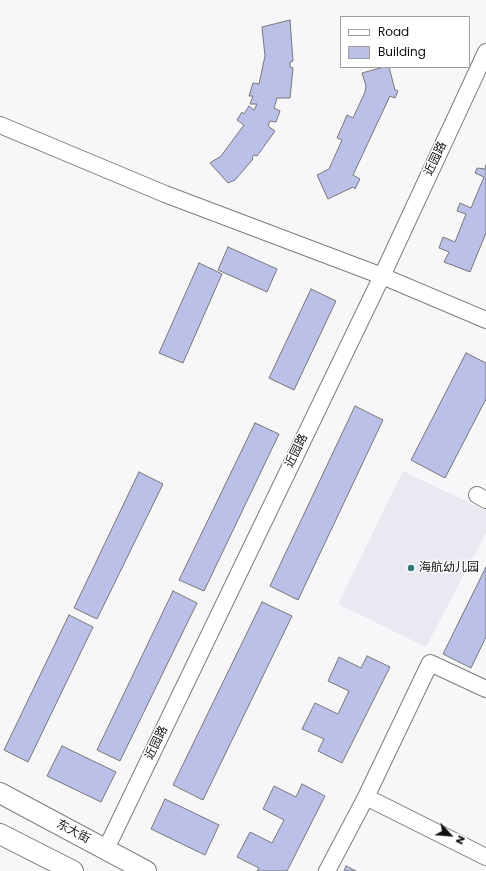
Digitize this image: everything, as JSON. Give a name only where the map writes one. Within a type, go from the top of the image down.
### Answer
[{"type":"main road","name":"东大街","points":[[0,793],[146,871]]},
{"type":"main road","points":[[0,834],[72,871]]},
{"type":"street","name":"近园路","points":[[106,850],[382,276],[486,52]]},
{"type":"street","points":[[0,125],[165,194],[382,276],[486,320]]},
{"type":"street","points":[[328,871],[366,798],[430,663],[486,689]]},
{"type":"street","points":[[366,798],[486,857]]},
{"type":"shaded area","name":"海航幼儿园","points":[[403,471],[486,511],[486,533],[426,647],[338,604]]},
{"type":"building","points":[[290,20],[293,61],[290,62],[290,67],[293,68],[290,98],[277,98],[274,108],[280,111],[276,122],[270,121],[268,126],[275,131],[257,156],[254,155],[252,158],[253,159],[235,180],[228,183],[210,163],[221,156],[244,125],[237,120],[242,112],[244,114],[249,106],[254,110],[257,104],[250,104],[253,96],[249,96],[253,83],[259,84],[265,56],[262,27]]},
{"type":"building","points":[[380,68],[389,68],[395,90],[398,91],[395,98],[390,96],[353,175],[360,179],[355,189],[353,187],[328,199],[317,175],[329,169],[342,140],[337,138],[347,115],[353,118],[365,92],[366,86],[362,73]]},
{"type":"building","points":[[486,165],[486,233],[470,272],[444,262],[449,252],[439,248],[443,237],[455,242],[466,214],[457,211],[460,203],[471,208],[484,177],[475,173],[477,168],[485,169]]},
{"type":"building","points":[[228,247],[277,269],[267,292],[218,270]]},
{"type":"building","points":[[199,263],[222,274],[183,363],[159,353]]},
{"type":"building","points":[[311,289],[336,301],[294,390],[269,378]]},
{"type":"building","points":[[466,353],[486,363],[486,399],[445,478],[411,460]]},
{"type":"building","points":[[355,406],[383,420],[298,600],[270,586]]},
{"type":"building","points":[[255,423],[279,434],[204,591],[179,580]]},
{"type":"building","points":[[139,472],[163,484],[97,619],[74,608]]},
{"type":"building","points":[[486,567],[486,637],[471,668],[443,654]]},
{"type":"building","points":[[173,591],[197,603],[120,761],[97,750]]},
{"type":"building","points":[[262,602],[292,616],[203,800],[173,785]]},
{"type":"building","points":[[69,615],[93,627],[28,762],[4,750]]},
{"type":"building","points":[[367,656],[390,667],[342,763],[318,751],[324,739],[302,729],[315,703],[338,714],[349,691],[328,681],[339,657],[361,668]]},
{"type":"building","points":[[62,746],[116,772],[101,802],[47,776]]},
{"type":"building","points":[[302,784],[325,796],[287,871],[257,871],[259,868],[237,857],[250,832],[272,843],[284,820],[263,809],[274,786],[296,797]]},
{"type":"building","points":[[165,799],[219,825],[205,855],[151,829]]},
{"type":"building","points":[[346,866],[356,871],[344,871]]},
{"type":"place","name":"海航幼儿园","points":[[411,568]]}]
